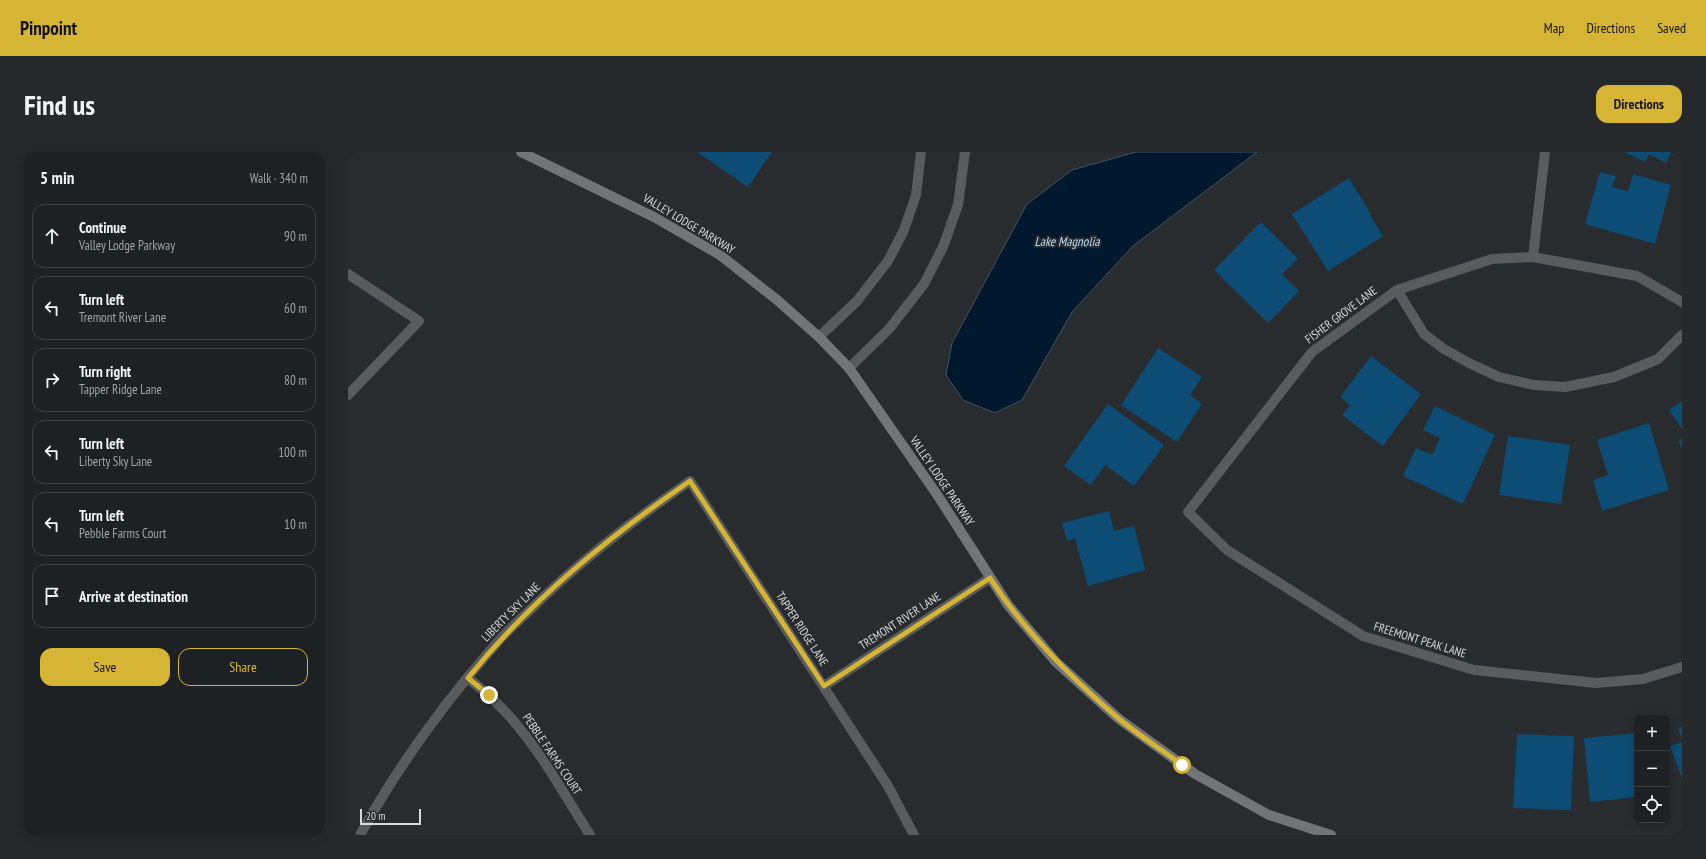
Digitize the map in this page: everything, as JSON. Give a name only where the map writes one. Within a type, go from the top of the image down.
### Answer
[{"type":"street","name":"VALLEY LODGE PARKWAY","points":[[521,152],[654,217],[720,255],[776,299],[819,337],[849,368],[938,496],[1008,605],[1056,662],[1118,719],[1195,774],[1269,815],[1331,835]]},
{"type":"street","points":[[819,337],[857,300],[888,260],[904,230],[916,195],[921,152]]},
{"type":"street","points":[[849,368],[889,329],[927,278],[943,247],[958,205],[965,152]]},
{"type":"street","points":[[1533,257],[1545,152]]},
{"type":"street","name":"FISHER GROVE LANE","points":[[1188,512],[1312,352],[1397,290],[1492,259],[1533,257],[1638,276],[1682,302]]},
{"type":"street","points":[[348,274],[419,321],[348,396]]},
{"type":"street","points":[[1397,290],[1424,334],[1444,349],[1499,377],[1534,385],[1565,387],[1614,377],[1658,359],[1682,335]]},
{"type":"street","name":"LIBERTY SKY LANE","points":[[360,835],[406,761],[445,706],[496,644],[539,601],[592,552],[645,512],[690,481]]},
{"type":"street","name":"TAPPER RIDGE LANE","points":[[690,481],[888,786],[914,835]]},
{"type":"street","name":"FREEMONT PEAK LANE","points":[[1188,512],[1227,550],[1362,636],[1474,670],[1596,683],[1643,679],[1682,667]]},
{"type":"street","name":"TREMONT RIVER LANE","points":[[824,686],[990,578]]},
{"type":"street","name":"PEBBLE FARMS COURT","points":[[468,678],[489,695],[511,718],[534,748],[590,835]]},
{"type":"water","name":"Lake Magnolia","points":[[1136,152],[1257,152],[1133,246],[1072,312],[1022,400],[995,413],[963,400],[946,375],[952,343],[1027,204],[1072,170]]},
{"type":"building","points":[[697,152],[772,152],[748,187]]},
{"type":"building","points":[[1624,152],[1671,152],[1666,163],[1649,154],[1645,162]]},
{"type":"building","points":[[1600,172],[1616,176],[1612,187],[1628,191],[1633,174],[1671,185],[1655,244],[1585,224]]},
{"type":"building","points":[[1349,178],[1383,236],[1328,271],[1292,214]]},
{"type":"building","points":[[1261,222],[1298,259],[1282,274],[1299,291],[1268,323],[1214,270]]},
{"type":"building","points":[[1158,348],[1202,377],[1190,395],[1202,404],[1177,442],[1121,405]]},
{"type":"building","points":[[1371,356],[1421,394],[1383,446],[1342,415],[1350,405],[1340,397]]},
{"type":"building","points":[[1682,401],[1682,429],[1669,410]]},
{"type":"building","points":[[1108,404],[1164,445],[1134,486],[1105,465],[1091,485],[1064,466]]},
{"type":"building","points":[[1435,406],[1495,435],[1463,504],[1403,476],[1416,448],[1432,455],[1440,438],[1423,430]]},
{"type":"building","points":[[1649,423],[1669,490],[1602,511],[1593,480],[1608,475],[1597,440]]},
{"type":"building","points":[[1508,436],[1570,445],[1561,504],[1499,495]]},
{"type":"building","points":[[1682,439],[1682,448],[1678,442]]},
{"type":"building","points":[[1109,511],[1114,531],[1134,526],[1145,570],[1088,586],[1075,538],[1067,541],[1062,523]]},
{"type":"building","points":[[1682,727],[1682,739],[1678,729]]},
{"type":"building","points":[[1634,733],[1634,797],[1590,802],[1584,738]]},
{"type":"building","points":[[1517,734],[1574,736],[1571,810],[1513,808]]},
{"type":"building","points":[[1682,742],[1682,779],[1670,746]]},
{"type":"route","points":[[489,695],[468,678],[496,644],[539,601],[592,552],[645,512],[690,481],[824,686],[990,578],[1008,605],[1056,662],[1118,719],[1182,765]]}]
